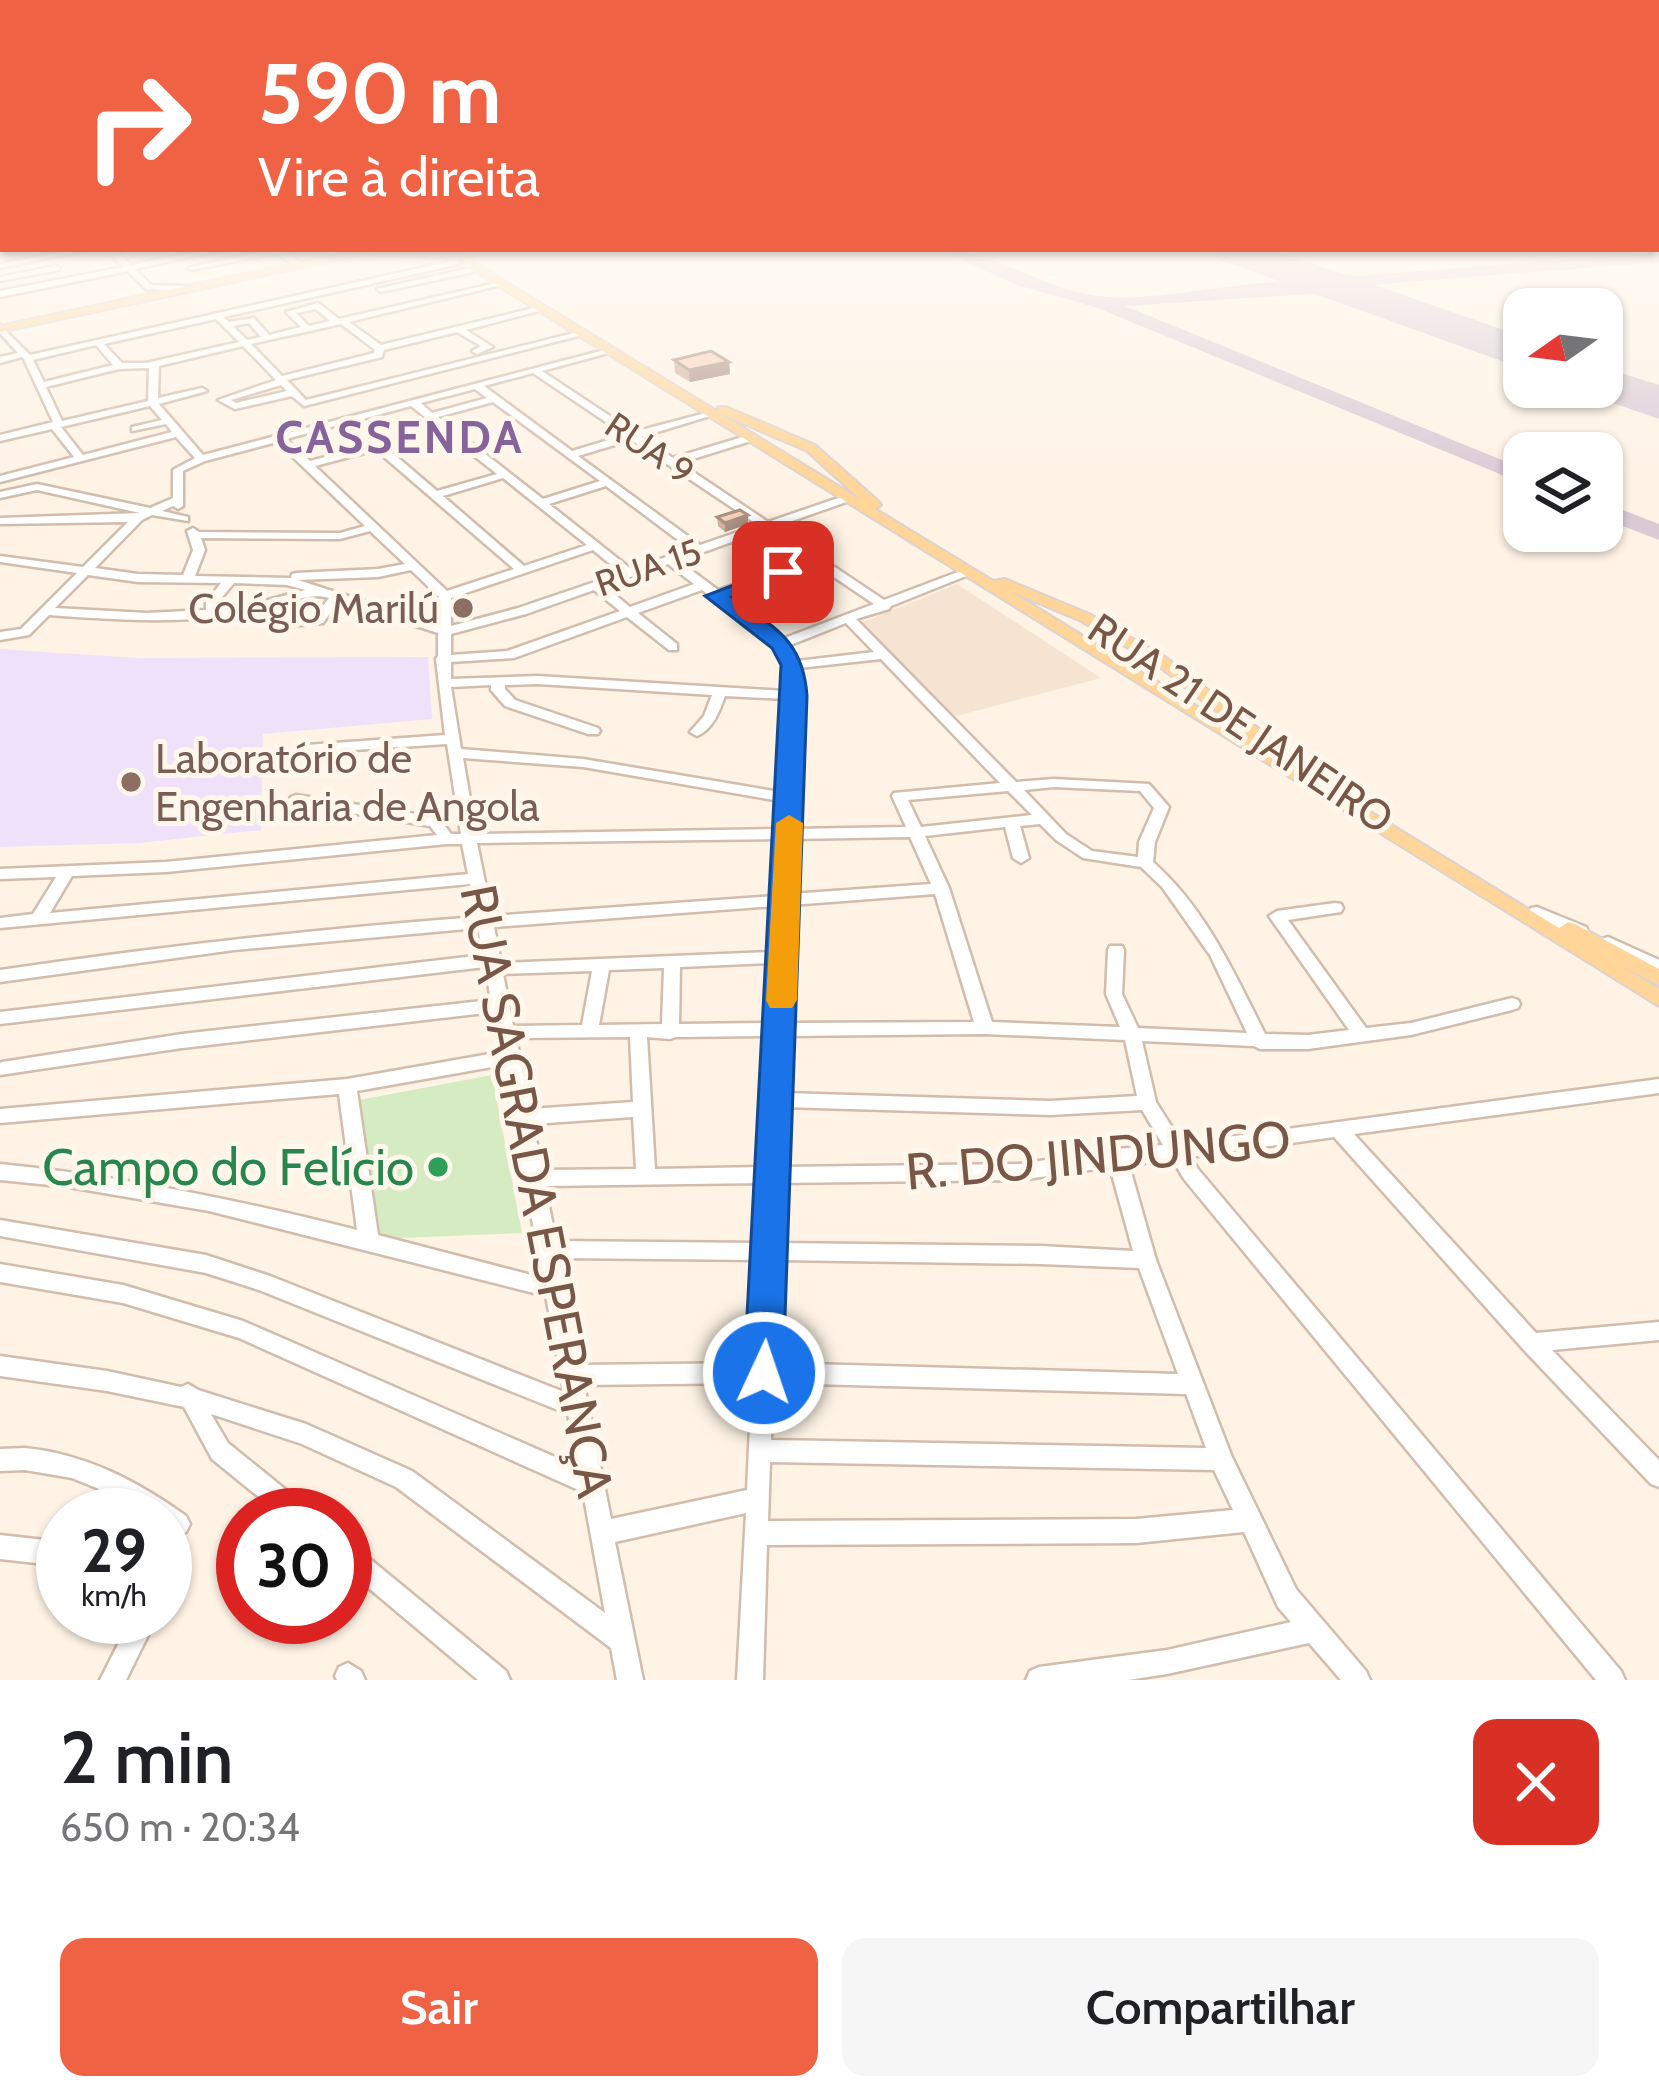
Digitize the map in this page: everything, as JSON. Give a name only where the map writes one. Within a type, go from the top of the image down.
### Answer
[{"type":"main road","name":"RUA 21 DE JANEIRO","points":[[565,323],[1659,999]]},
{"type":"main road","name":"RUA 21 DE JANEIRO","points":[[571,323],[701,401],[811,448],[878,508],[915,533],[991,578],[1084,617],[1160,660],[1307,773],[1659,982]]},
{"type":"main road","points":[[780,456],[771,446],[773,440],[789,439],[811,448]]},
{"type":"main road","points":[[1054,627],[1096,645],[1111,642],[1110,635],[1084,617]]},
{"type":"main road","points":[[1191,711],[1140,675],[1136,665],[1160,664],[1213,698]]},
{"type":"street","points":[[0,360],[184,323]]},
{"type":"street","points":[[227,325],[234,323]]},
{"type":"street","points":[[253,323],[267,338]]},
{"type":"street","points":[[302,323],[308,328]]},
{"type":"street","points":[[43,385],[329,323]]},
{"type":"street","points":[[292,393],[238,406],[223,400],[382,354],[343,323]]},
{"type":"street","points":[[379,348],[482,323]]},
{"type":"street","points":[[227,325],[292,393],[308,403],[475,356],[582,334]]},
{"type":"street","points":[[0,328],[26,356],[57,424],[80,458]]},
{"type":"street","points":[[459,329],[488,347],[475,356]]},
{"type":"street","points":[[190,335],[207,351]]},
{"type":"street","points":[[98,342],[119,366]]},
{"type":"street","points":[[188,579],[199,550],[176,500],[178,470],[201,459],[609,350]]},
{"type":"street","points":[[433,355],[449,367]]},
{"type":"street","points":[[475,356],[502,379]]},
{"type":"street","points":[[351,362],[378,385]]},
{"type":"street","points":[[154,364],[153,403],[201,459]]},
{"type":"street","name":"RUA 9","points":[[535,370],[885,606]]},
{"type":"street","points":[[477,386],[698,549]]},
{"type":"street","points":[[0,438],[202,391]]},
{"type":"street","points":[[431,416],[495,399]]},
{"type":"street","points":[[414,403],[629,573]]},
{"type":"street","points":[[118,411],[146,441]]},
{"type":"street","points":[[568,455],[710,413]]},
{"type":"street","points":[[348,420],[524,571]]},
{"type":"street","points":[[136,429],[168,421]]},
{"type":"street","points":[[0,479],[178,433]]},
{"type":"street","points":[[279,438],[445,596],[596,546]]},
{"type":"street","points":[[671,462],[750,438]]},
{"type":"street","points":[[308,465],[378,446]]},
{"type":"street","points":[[29,471],[37,487]]},
{"type":"street","points":[[435,495],[503,475]]},
{"type":"street","points":[[542,503],[609,482]]},
{"type":"street","points":[[0,495],[37,487],[184,519]]},
{"type":"street","name":"RUA 15","points":[[446,631],[848,498]]},
{"type":"street","points":[[0,521],[139,518],[176,500]]},
{"type":"street","points":[[0,636],[25,632],[139,518]]},
{"type":"street","points":[[196,535],[340,536],[373,527]]},
{"type":"street","points":[[0,559],[188,579],[378,573],[412,566]]},
{"type":"street","points":[[669,559],[781,644],[793,665],[750,1680]]},
{"type":"street","points":[[716,596],[817,561]]},
{"type":"street","points":[[781,644],[967,572]]},
{"type":"street","points":[[212,614],[212,602],[231,579]]},
{"type":"street","points":[[267,579],[446,631]]},
{"type":"street","points":[[595,585],[673,647]]},
{"type":"street","points":[[442,659],[509,656],[703,585]]},
{"type":"street","points":[[44,610],[179,617],[278,602],[316,590]]},
{"type":"street","points":[[285,624],[319,620],[337,596]]},
{"type":"street","name":"RUA SAGRADA ESPERANÇA","points":[[445,596],[444,683],[470,838],[630,1680]]},
{"type":"street","points":[[849,619],[1041,819],[1088,855],[1144,863],[1167,883],[1217,953],[1260,1042]]},
{"type":"street","points":[[793,665],[884,655]]},
{"type":"street","points":[[444,683],[498,680],[795,696]]},
{"type":"street","points":[[498,680],[498,690],[509,704],[593,731]]},
{"type":"street","points":[[697,733],[710,717],[719,693]]},
{"type":"street","points":[[307,749],[455,746],[790,798]]},
{"type":"street","points":[[985,1028],[940,888],[899,796],[1098,782],[1144,787],[1162,807],[1144,863]]},
{"type":"street","points":[[296,800],[435,822],[447,839]]},
{"type":"street","points":[[0,874],[447,839],[918,832],[1041,819]]},
{"type":"street","points":[[1012,824],[1022,858]]},
{"type":"street","points":[[38,919],[67,872]]},
{"type":"street","points":[[0,923],[477,878]]},
{"type":"street","points":[[0,976],[124,957],[485,919],[940,888]]},
{"type":"street","points":[[1335,908],[1277,916],[1362,1036]]},
{"type":"street","points":[[1546,917],[1659,967]]},
{"type":"street","points":[[1116,950],[1114,994],[1132,1034],[1147,1103],[1171,1148],[1612,1680]]},
{"type":"street","points":[[0,1018],[494,964],[601,966],[783,957]]},
{"type":"street","points":[[670,1033],[672,962]]},
{"type":"street","points":[[590,1034],[601,966]]},
{"type":"street","points":[[506,1032],[985,1028],[1260,1042],[1362,1036],[1511,1004]]},
{"type":"street","points":[[2,1069],[182,1041],[501,1005]]},
{"type":"street","points":[[638,1033],[646,1177]]},
{"type":"street","points":[[0,1116],[347,1086],[511,1057]]},
{"type":"street","points":[[347,1086],[369,1244]]},
{"type":"street","name":"R. DO JINDUNGO","points":[[534,1178],[974,1175],[1171,1148],[1341,1132],[1659,1086]]},
{"type":"street","points":[[777,1100],[1050,1108],[1147,1103]]},
{"type":"street","points":[[523,1117],[642,1109]]},
{"type":"street","points":[[1341,1132],[1531,1343],[1659,1476]]},
{"type":"street","points":[[1118,1157],[1146,1261],[1221,1460],[1287,1598],[1357,1680]]},
{"type":"street","points":[[0,1172],[93,1182],[556,1290]]},
{"type":"street","points":[[0,1228],[225,1270],[578,1408]]},
{"type":"street","points":[[548,1249],[1146,1261]]},
{"type":"street","points":[[0,1273],[123,1294],[243,1330],[593,1485]]},
{"type":"street","points":[[1531,1343],[1659,1331]]},
{"type":"street","points":[[0,1366],[188,1394],[271,1420],[404,1479],[623,1641]]},
{"type":"street","points":[[572,1375],[764,1373],[1189,1384]]},
{"type":"street","points":[[188,1394],[220,1451],[266,1488]]},
{"type":"street","points":[[760,1451],[1221,1460]]},
{"type":"street","points":[[0,1460],[78,1470],[127,1488]]},
{"type":"street","points":[[602,1534],[758,1499]]},
{"type":"street","points":[[757,1533],[1136,1531],[1250,1520]]},
{"type":"street","points":[[0,1547],[36,1551]]},
{"type":"street","points":[[372,1576],[496,1680]]},
{"type":"street","points":[[1039,1680],[1167,1662],[1310,1630]]},
{"type":"street","points":[[112,1680],[131,1644]]},
{"type":"shaded area","points":[[957,584],[1101,678],[949,718],[858,624]]},
{"type":"shaded area","name":"Laboratório de Engenharia de Angola","points":[[0,649],[137,658],[428,657],[432,719],[263,734],[261,830],[139,843],[0,847]]},
{"type":"green space","name":"Campo do Felício","points":[[492,1075],[522,1233],[375,1239],[359,1100]]},
{"type":"building","points":[[711,351],[729,362],[689,370],[674,360]]},
{"type":"building","points":[[740,510],[748,515],[725,523],[717,517]]},
{"type":"taxiway","points":[[1151,323],[1503,468]]},
{"type":"taxiway","points":[[1623,518],[1659,533]]},
{"type":"runway","points":[[1438,323],[1503,346]]},
{"type":"runway","points":[[1623,390],[1659,403]]},
{"type":"slow traffic","points":[[781,1000],[789,823]]},
{"type":"place","name":"Colégio Marilú","points":[[463,608]]},
{"type":"place","name":"Laboratório de Engenharia de Angola","points":[[131,782]]},
{"type":"place","name":"Campo do Felício","points":[[438,1167]]},
{"type":"district","name":"CASSENDA","points":[[400,437]]},
{"type":"route","points":[[764,1373],[795,696],[793,665],[781,644],[716,596],[783,572]]}]
